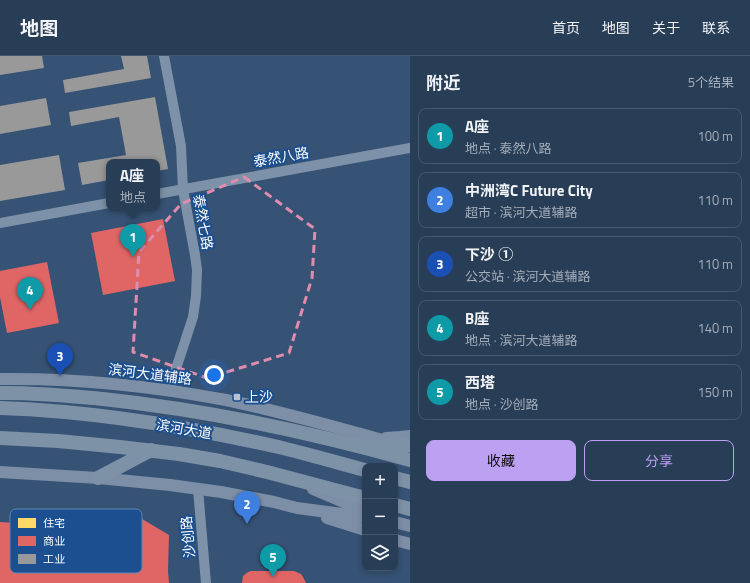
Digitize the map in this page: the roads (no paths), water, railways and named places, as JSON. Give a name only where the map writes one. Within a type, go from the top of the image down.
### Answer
[{"type":"highway","points":[[0,393],[47,394],[178,409],[283,428],[410,460]]},
{"type":"highway","name":"滨河大道","points":[[0,408],[36,409],[104,415],[185,428],[275,446],[362,469]]},
{"type":"highway","name":"滨河大道","points":[[0,438],[58,441],[151,450],[220,461],[362,497]]},
{"type":"highway","points":[[359,446],[410,446]]},
{"type":"highway","points":[[98,478],[151,450]]},
{"type":"highway","points":[[398,479],[410,482]]},
{"type":"highway","points":[[398,507],[410,509]]},
{"type":"main road","name":"滨河大道辅路","points":[[0,379],[66,380],[132,385],[169,390],[261,408],[410,446]]},
{"type":"main road","points":[[377,438],[400,438],[410,436]]},
{"type":"main road","points":[[0,472],[156,483],[240,496],[298,508],[362,517]]},
{"type":"main road","points":[[267,472],[302,484],[362,510]]},
{"type":"main road","points":[[298,508],[362,529]]},
{"type":"main road","points":[[398,523],[410,526]]},
{"type":"street","name":"泰然七路","points":[[164,56],[181,146],[183,190],[196,262],[196,296],[193,317],[169,390]]},
{"type":"street","name":"泰然八路","points":[[160,194],[410,148]]},
{"type":"street","points":[[0,223],[106,204]]},
{"type":"street","name":"沙创路","points":[[198,489],[206,583]]},
{"type":"place","name":"A座","points":[[133,257]]},
{"type":"place","name":"B座","points":[[30,310]]},
{"type":"place","name":"下沙 ①","points":[[60,376]]},
{"type":"place","name":"上沙","points":[[237,397]]},
{"type":"place","name":"中洲湾C Future City","points":[[247,524]]},
{"type":"place","name":"西塔","points":[[273,577]]}]
